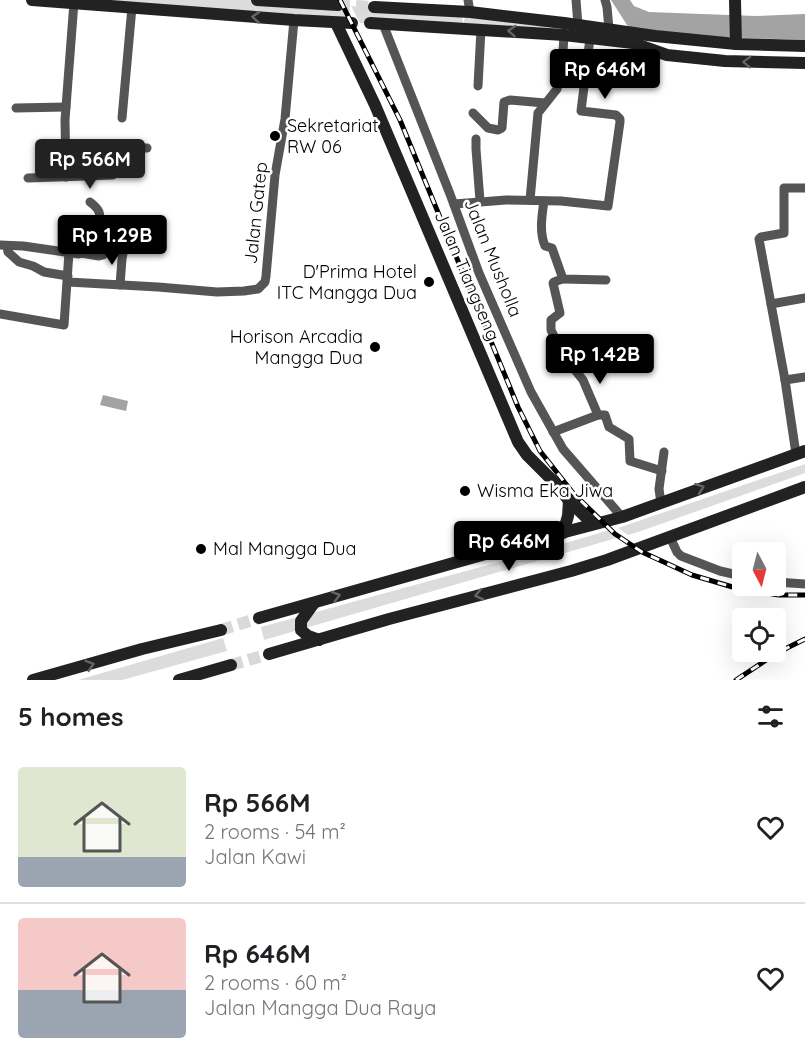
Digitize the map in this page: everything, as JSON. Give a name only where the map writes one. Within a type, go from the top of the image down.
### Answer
[{"type":"main road","points":[[32,0],[352,23]]},
{"type":"main road","points":[[257,0],[332,3]]},
{"type":"main road","points":[[734,5],[736,42]]},
{"type":"main road","points":[[374,7],[469,6],[655,36],[805,46]]},
{"type":"main road","name":"Jalan Tiangseng","points":[[336,23],[380,115],[518,442],[527,455],[593,525]]},
{"type":"main road","points":[[377,24],[564,35],[633,44],[668,55],[725,61],[805,63]]},
{"type":"main road","points":[[259,618],[622,517],[801,452]]},
{"type":"main road","points":[[269,654],[607,560],[805,487]]},
{"type":"main road","points":[[563,533],[569,501]]},
{"type":"main road","points":[[314,603],[301,621],[301,630],[308,636],[319,640]]},
{"type":"main road","points":[[33,680],[142,649],[221,630]]},
{"type":"main road","points":[[179,680],[231,665]]},
{"type":"street","points":[[576,0],[578,25]]},
{"type":"street","points":[[605,0],[609,29]]},
{"type":"street","points":[[66,177],[66,107],[74,2]]},
{"type":"street","points":[[122,118],[132,7]]},
{"type":"street","name":"Jalan Gatep","points":[[4,245],[8,252],[19,261],[68,279],[217,292],[258,289],[265,282],[275,175],[285,119],[294,20]]},
{"type":"street","name":"Jalan Musholla","points":[[377,24],[454,204],[479,273],[531,392],[563,449],[622,517]]},
{"type":"street","points":[[478,86],[481,29]]},
{"type":"street","points":[[530,200],[538,113],[557,89],[562,68],[564,35]]},
{"type":"street","points":[[454,204],[530,200],[608,206],[620,119],[615,115],[581,111],[590,38]]},
{"type":"street","points":[[473,113],[488,128],[498,130],[502,128],[504,102],[510,100],[545,103]]},
{"type":"street","points":[[16,108],[66,107]]},
{"type":"street","points":[[477,140],[480,201]]},
{"type":"street","points":[[65,148],[147,148]]},
{"type":"street","points":[[28,178],[113,175]]},
{"type":"street","points":[[801,452],[759,239],[784,232],[784,188],[805,188]]},
{"type":"street","points":[[544,201],[541,224],[543,242],[545,246],[552,248],[562,279]]},
{"type":"street","points":[[90,202],[100,211],[102,231],[126,236],[120,285]]},
{"type":"street","points":[[81,253],[83,233]]},
{"type":"street","points":[[4,245],[99,256],[103,255],[105,250],[107,233]]},
{"type":"street","points":[[0,314],[64,325],[69,252]]},
{"type":"street","points":[[598,415],[584,380],[563,355],[551,330],[551,320],[560,313],[553,284],[562,279],[606,280]]},
{"type":"street","points":[[771,304],[805,298]]},
{"type":"street","points":[[785,380],[805,378]]},
{"type":"street","points":[[553,432],[598,415],[605,415],[609,427],[629,439],[630,461],[662,471]]},
{"type":"street","points":[[661,503],[659,489],[664,452]]},
{"type":"street","points":[[670,537],[681,556],[732,574]]},
{"type":"street","points":[[786,583],[805,584]]},
{"type":"shaded area","points":[[32,0],[257,0],[343,5],[352,23]]},
{"type":"shaded area","points":[[611,0],[630,0],[634,6],[649,12],[755,16],[805,14],[805,40],[657,35],[636,32],[627,25]]},
{"type":"shaded area","points":[[351,6],[462,13],[463,25],[466,13],[578,25],[588,38],[464,28],[360,23]]},
{"type":"shaded area","points":[[103,395],[128,401],[126,411],[100,405]]},
{"type":"shaded area","points":[[805,464],[805,473],[641,531],[628,535],[618,528]]},
{"type":"shaded area","points":[[610,530],[620,537],[264,640],[261,627]]},
{"type":"shaded area","points":[[223,638],[227,651],[122,680],[78,680]]},
{"type":"tunnel","points":[[338,5],[374,7]]},
{"type":"tunnel","points":[[221,630],[259,618]]},
{"type":"tunnel","points":[[231,665],[269,654]]},
{"type":"railway","points":[[340,0],[400,120],[518,407],[540,451],[573,493],[615,534],[642,552],[692,575],[736,588],[779,595],[805,595]]},
{"type":"railway","points":[[736,680],[777,653],[805,639]]},
{"type":"place","name":"Sekretariat RW 06","points":[[275,136]]},
{"type":"place","name":"D'Prima Hotel ITC Mangga Dua","points":[[429,282]]},
{"type":"place","name":"Horison Arcadia Mangga Dua","points":[[375,347]]},
{"type":"place","name":"Wisma Eka Jiwa","points":[[465,491]]},
{"type":"place","name":"Mal Mangga Dua","points":[[201,549]]}]
